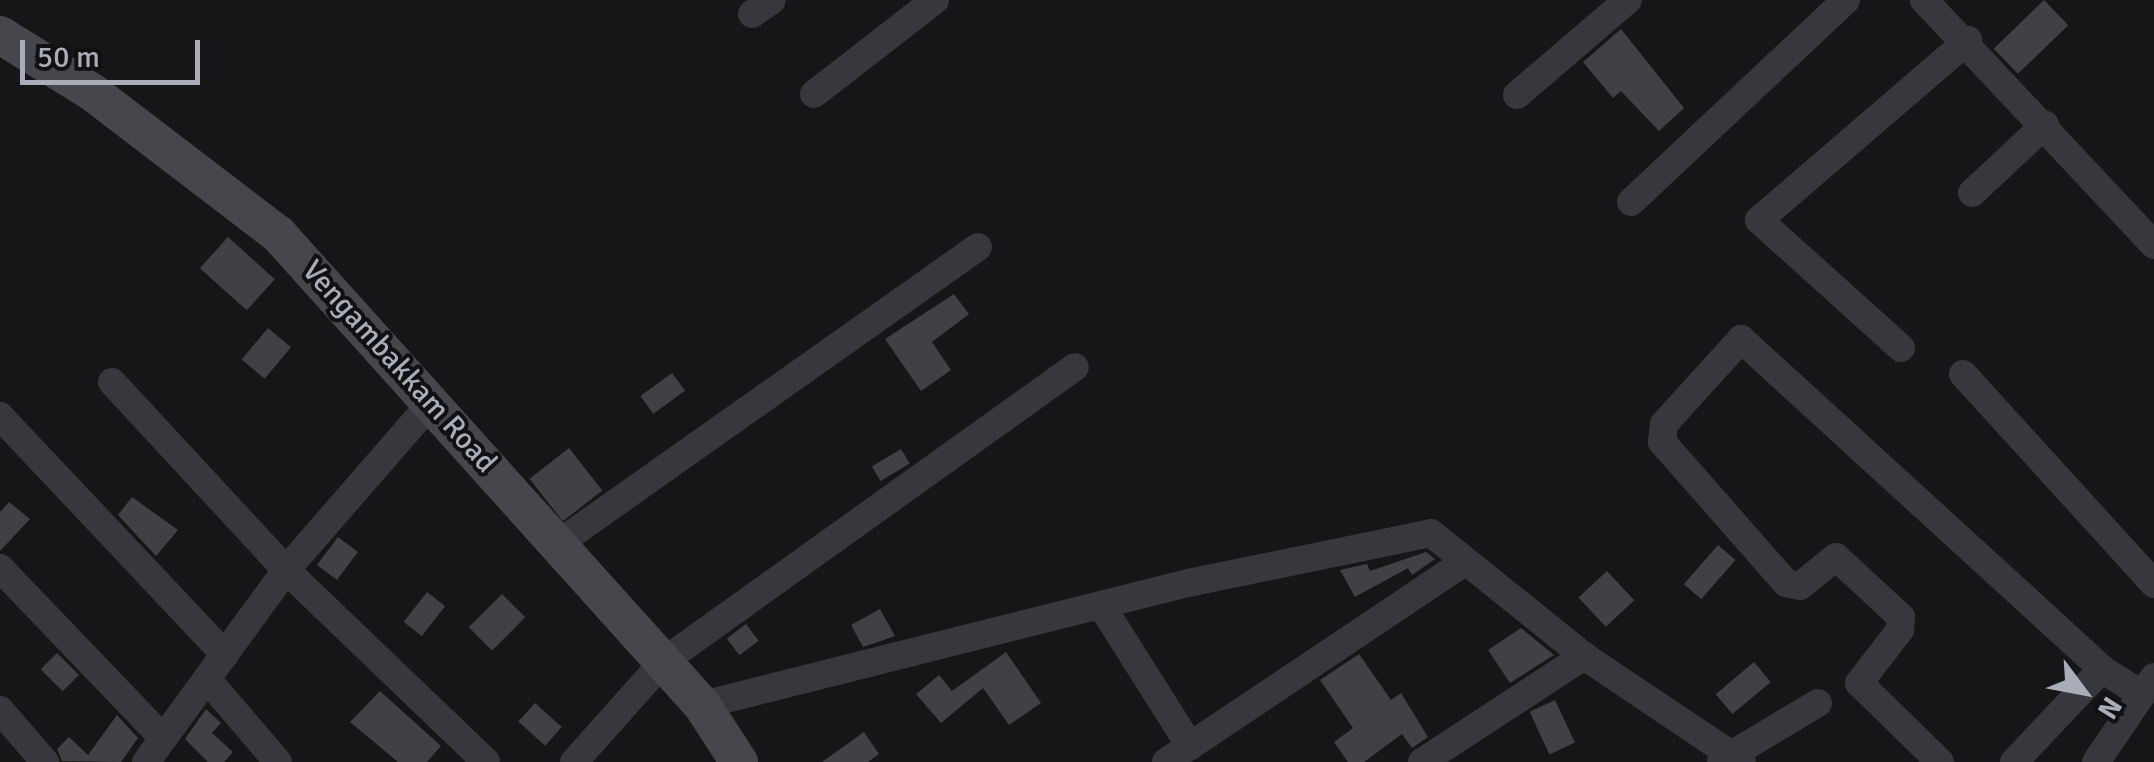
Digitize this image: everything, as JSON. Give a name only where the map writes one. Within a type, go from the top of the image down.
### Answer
[{"type":"main road","name":"Vengambakkam Road","points":[[0,35],[92,92],[278,234],[433,401],[702,704],[739,762]]},
{"type":"street","points":[[814,94],[935,0]]},
{"type":"street","points":[[1517,95],[1628,0]]},
{"type":"street","points":[[1631,202],[1846,0]]},
{"type":"street","points":[[1924,0],[1968,40],[2154,245]]},
{"type":"street","points":[[1901,348],[1758,220],[1968,40]]},
{"type":"street","points":[[1972,193],[2045,125]]},
{"type":"street","points":[[559,543],[978,248]]},
{"type":"street","points":[[1940,762],[1859,683],[1903,626],[1901,617],[1836,557],[1800,586],[1786,582],[1662,442],[1664,424],[1741,338],[2094,679],[2140,695],[2096,762]]},
{"type":"street","points":[[574,762],[664,661],[1075,367]]},
{"type":"street","points":[[1963,374],[2154,584]]},
{"type":"street","points":[[112,382],[286,570],[486,762]]},
{"type":"street","points":[[146,762],[286,570],[433,401]]},
{"type":"street","points":[[0,416],[225,655]]},
{"type":"street","points":[[702,704],[1407,532],[1431,532],[1584,656],[1731,760],[1818,702]]},
{"type":"street","points":[[1101,604],[1178,754],[1465,562]]},
{"type":"street","points":[[0,568],[163,738]]},
{"type":"street","points":[[1422,762],[1584,656]]},
{"type":"street","points":[[207,679],[278,762]]},
{"type":"street","points":[[2014,762],[2094,679]]},
{"type":"street","points":[[0,710],[45,762]]},
{"type":"building","points":[[2044,0],[2068,25],[2018,74],[1994,49]]},
{"type":"building","points":[[1621,29],[1684,108],[1659,131],[1621,91],[1613,98],[1583,62]]},
{"type":"building","points":[[228,237],[275,279],[247,310],[200,268]]},
{"type":"building","points":[[954,294],[969,314],[932,342],[951,370],[921,391],[885,339]]},
{"type":"building","points":[[268,328],[291,347],[265,379],[242,359]]},
{"type":"building","points":[[672,373],[685,391],[653,414],[640,396]]},
{"type":"building","points":[[569,448],[602,491],[563,521],[530,479]]},
{"type":"building","points":[[901,449],[910,464],[881,481],[872,467]]},
{"type":"building","points":[[132,497],[178,530],[156,556],[118,515]]},
{"type":"building","points":[[9,502],[30,519],[0,551],[0,512]]},
{"type":"building","points":[[338,537],[358,552],[337,580],[317,565]]},
{"type":"building","points":[[1718,545],[1735,560],[1701,599],[1684,584]]},
{"type":"building","points":[[1426,552],[1435,559],[1412,575],[1408,568],[1355,597],[1340,570],[1367,564],[1370,571]]},
{"type":"building","points":[[1607,571],[1634,600],[1606,627],[1578,598]]},
{"type":"building","points":[[427,592],[445,606],[422,636],[404,622]]},
{"type":"building","points":[[502,594],[525,617],[492,651],[469,627]]},
{"type":"building","points":[[880,609],[895,636],[863,647],[851,625]]},
{"type":"building","points":[[746,624],[759,641],[739,655],[727,638]]},
{"type":"building","points":[[1521,628],[1554,655],[1510,683],[1488,650]]},
{"type":"building","points":[[1006,652],[1041,703],[1009,725],[983,688],[941,723],[916,694],[939,675],[952,691]]},
{"type":"building","points":[[57,653],[79,675],[63,691],[41,669]]},
{"type":"building","points":[[1359,654],[1391,700],[1401,693],[1428,737],[1412,748],[1402,734],[1364,762],[1348,762],[1334,742],[1353,728],[1320,680]]},
{"type":"building","points":[[1754,662],[1771,682],[1732,714],[1716,694]]},
{"type":"building","points":[[380,691],[441,746],[427,762],[398,762],[350,722]]},
{"type":"building","points":[[1555,700],[1575,743],[1549,754],[1530,712]]},
{"type":"building","points":[[535,703],[562,727],[545,746],[518,722]]},
{"type":"building","points":[[206,709],[221,723],[212,733],[233,752],[224,762],[208,762],[185,739]]},
{"type":"building","points":[[117,715],[138,738],[121,762],[62,761],[57,749],[69,737],[88,755]]},
{"type":"building","points":[[864,732],[879,754],[868,762],[822,762]]}]
